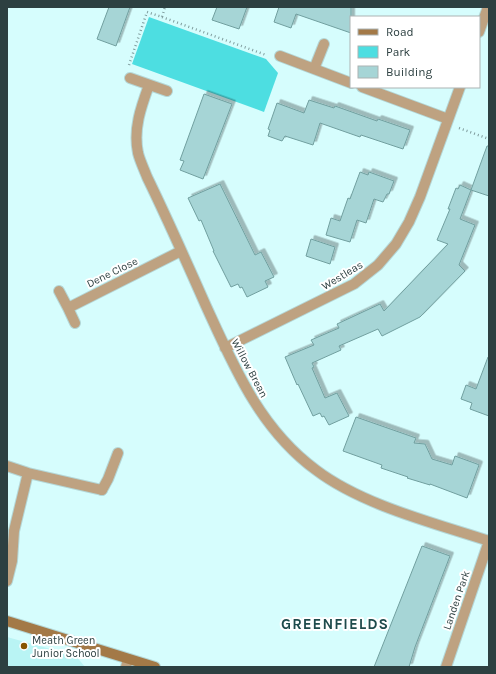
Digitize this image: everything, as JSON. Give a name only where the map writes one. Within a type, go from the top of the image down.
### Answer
[{"type":"street","points":[[480,29],[488,7]]},
{"type":"street","points":[[314,69],[324,44]]},
{"type":"street","points":[[280,56],[350,83]]},
{"type":"street","points":[[130,78],[167,91]]},
{"type":"street","name":"Willow Brean","points":[[149,85],[138,119],[136,133],[138,152],[147,177],[225,348],[242,382],[262,414],[287,445],[316,470],[343,488],[379,504],[489,541]]},
{"type":"street","points":[[364,88],[447,121]]},
{"type":"street","name":"Westleas","points":[[225,348],[354,284],[378,265],[396,244],[409,222],[460,88]]},
{"type":"street","name":"Dene Close","points":[[68,308],[181,251]]},
{"type":"street","points":[[59,291],[75,323]]},
{"type":"street","points":[[7,466],[28,473],[102,490],[118,453]]},
{"type":"street","points":[[7,581],[12,561],[14,531],[28,473]]},
{"type":"street","name":"Landen Park","points":[[446,667],[489,541]]},
{"type":"street","points":[[7,621],[127,663],[155,667]]},
{"type":"path","points":[[162,17],[165,7]]},
{"type":"path","points":[[130,78],[128,67],[147,12],[279,60],[280,56]]},
{"type":"path","points":[[447,121],[489,139]]},
{"type":"shaded area","name":"Meath Green Junior School","points":[[7,637],[76,656],[85,667],[7,667]]},
{"type":"green space","points":[[149,17],[266,59],[278,73],[264,112],[132,64]]},
{"type":"building","points":[[109,7],[130,7],[116,46],[97,39]]},
{"type":"building","points":[[217,7],[247,7],[239,29],[212,20]]},
{"type":"building","points":[[279,7],[351,7],[350,33],[296,14],[291,28],[274,22]]},
{"type":"building","points":[[204,94],[232,104],[203,179],[180,170],[184,161],[180,160]]},
{"type":"building","points":[[309,100],[334,108],[335,106],[377,121],[378,119],[410,130],[403,149],[361,135],[360,137],[320,123],[313,145],[285,136],[282,141],[268,136],[270,130],[268,129],[277,103],[304,113]]},
{"type":"building","points":[[487,146],[489,146],[489,196],[471,190]]},
{"type":"building","points":[[360,172],[368,175],[369,172],[394,181],[389,194],[387,194],[383,202],[374,199],[366,223],[357,220],[350,242],[326,235],[331,218],[340,221],[348,198],[350,199]]},
{"type":"building","points":[[220,184],[255,255],[261,252],[274,277],[265,281],[268,287],[247,297],[242,287],[240,288],[238,284],[231,287],[213,251],[201,220],[199,221],[188,198]]},
{"type":"building","points":[[460,185],[471,190],[460,219],[475,225],[459,265],[465,271],[420,317],[382,336],[378,329],[339,346],[341,350],[312,363],[314,367],[312,368],[325,398],[337,393],[349,416],[329,425],[324,416],[322,417],[320,413],[313,416],[285,357],[314,345],[311,340],[339,328],[337,324],[380,304],[384,311],[448,244],[437,240],[450,209],[448,209],[456,188],[458,189]]},
{"type":"building","points":[[311,239],[335,247],[330,264],[306,256]]},
{"type":"building","points":[[488,357],[489,416],[470,409],[472,403],[461,399],[466,385],[476,389]]},
{"type":"building","points":[[356,417],[416,438],[414,443],[425,444],[432,459],[452,465],[455,456],[479,465],[467,498],[430,484],[407,478],[408,477],[381,468],[382,465],[343,451]]},
{"type":"building","points":[[422,546],[450,556],[415,647],[409,667],[374,667]]},
{"type":"place","name":"Meath Green Junior School","points":[[24,646]]},
{"type":"district","name":"GREENFIELDS","points":[[335,624]]}]
